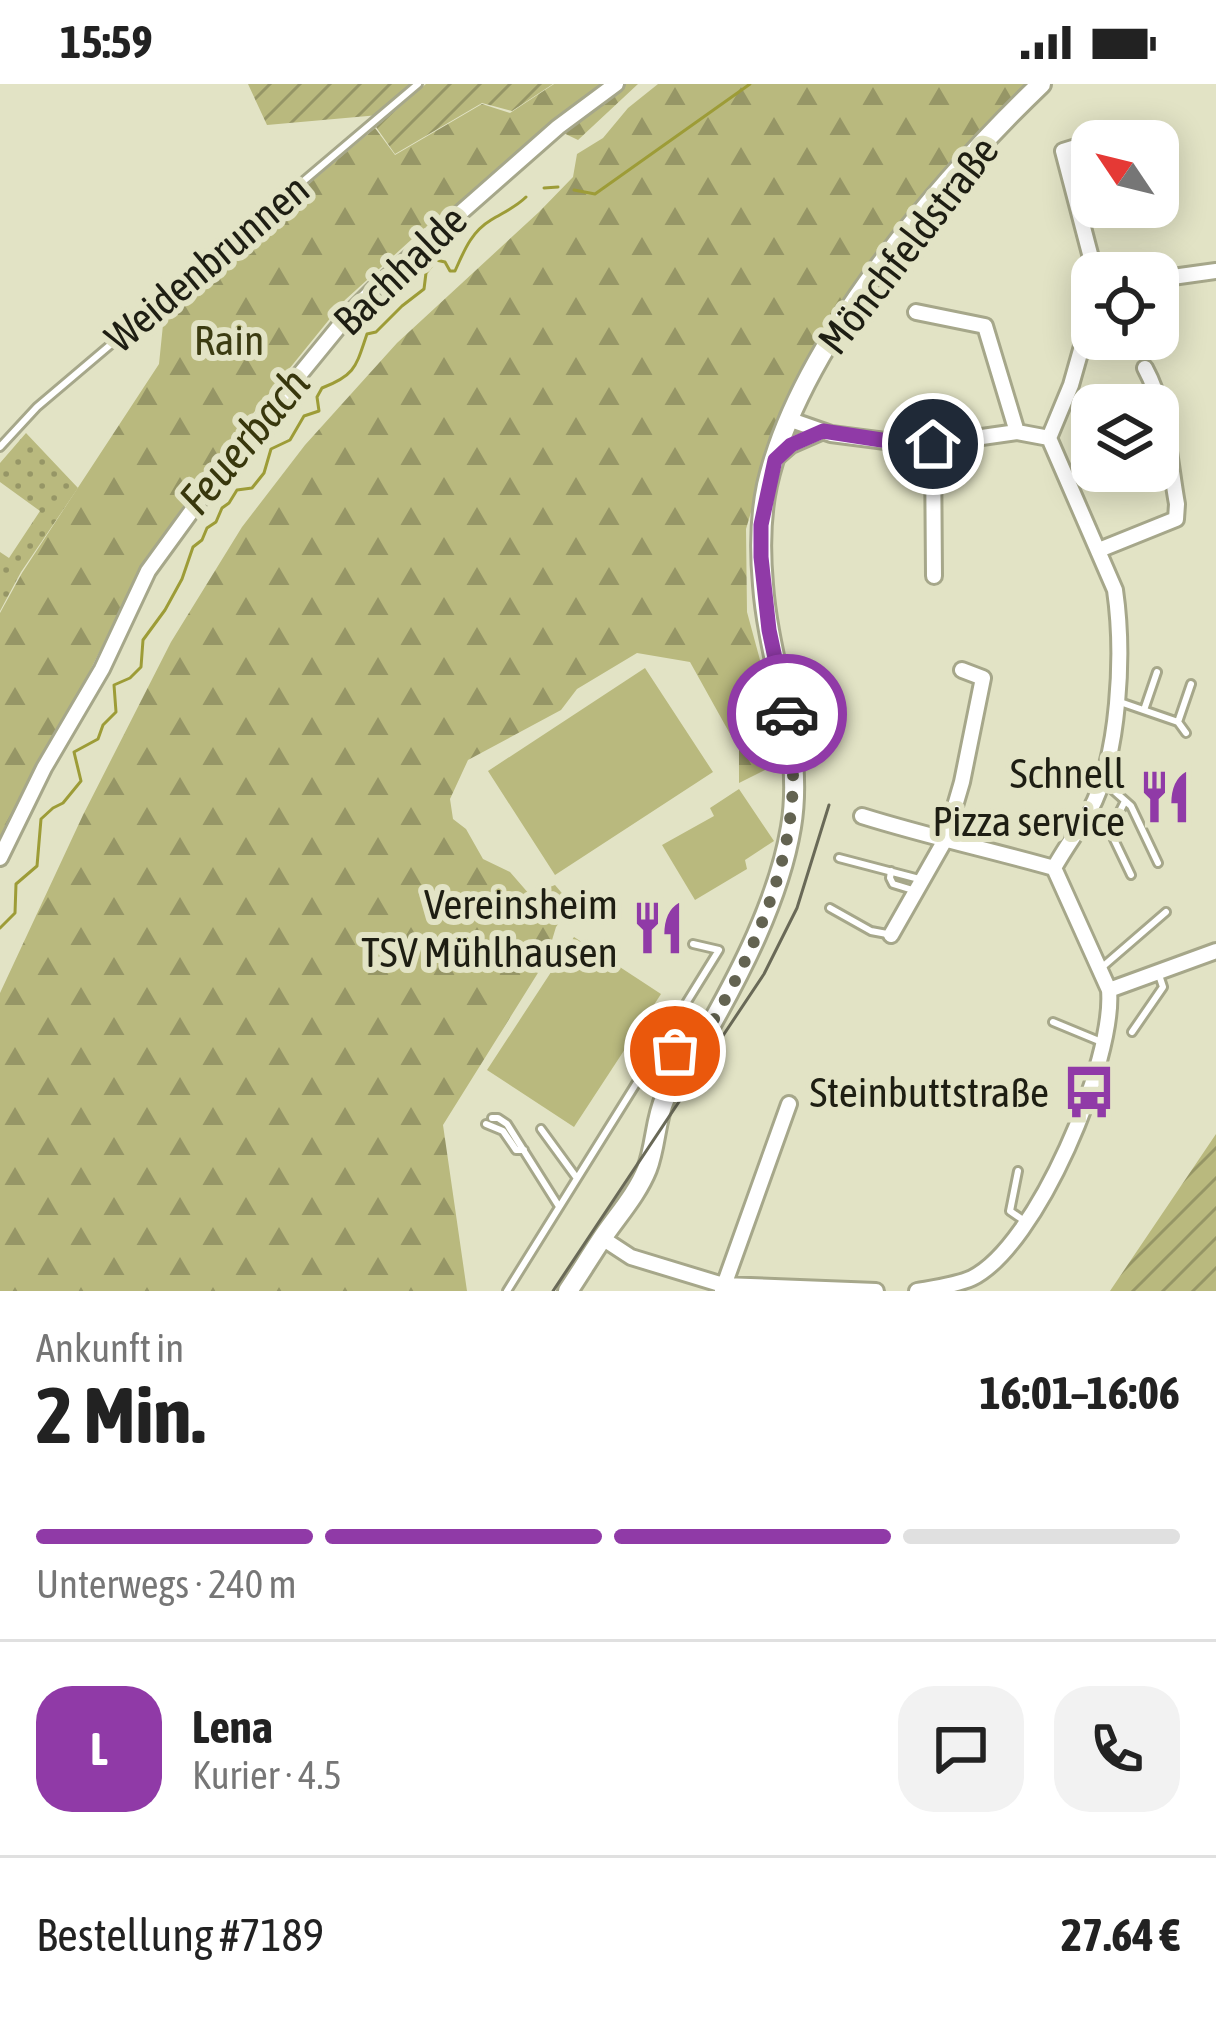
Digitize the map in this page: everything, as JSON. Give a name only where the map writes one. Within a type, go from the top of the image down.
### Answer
[{"type":"main road","name":"Mönchfeldstraße","points":[[568,1291],[647,1169],[665,1099],[742,968],[786,850],[795,786],[789,727],[769,630],[761,525],[788,419],[811,372],[869,282],[955,174],[1041,84]]},
{"type":"street","name":"Bachhalde","points":[[0,858],[44,767],[102,669],[148,571],[220,472],[375,288],[558,127],[616,84]]},
{"type":"street","points":[[1071,149],[1064,151],[1071,179]]},
{"type":"street","points":[[1179,276],[1216,271]]},
{"type":"street","points":[[916,312],[985,326],[1017,432]]},
{"type":"street","points":[[917,1291],[973,1277],[1005,1250],[1026,1222],[1078,1122],[1110,1007],[1100,969],[1054,868],[1089,813],[1109,758],[1117,701],[1115,590],[1049,438],[1078,360]]},
{"type":"street","points":[[1099,550],[1176,519],[1161,414],[1145,368]]},
{"type":"street","points":[[788,419],[823,431],[901,443],[933,444],[1017,432],[1049,438]]},
{"type":"street","points":[[775,460],[791,445],[823,431]]},
{"type":"street","points":[[933,444],[934,576]]},
{"type":"street","points":[[891,935],[945,840],[962,782],[983,678],[962,670]]},
{"type":"street","points":[[862,816],[1054,868]]},
{"type":"street","points":[[1108,990],[1216,951]]},
{"type":"street","points":[[723,1288],[789,1104]]},
{"type":"street","points":[[602,1238],[631,1257],[723,1288],[876,1291]]},
{"type":"lane","name":"Weidenbrunnen","points":[[0,447],[37,406],[418,84]]},
{"type":"lane","points":[[1144,710],[1157,673]]},
{"type":"lane","points":[[1178,722],[1191,684]]},
{"type":"lane","points":[[1117,701],[1178,722],[1186,734]]},
{"type":"lane","points":[[789,727],[815,722]]},
{"type":"lane","points":[[1101,780],[1131,806],[1158,863]]},
{"type":"lane","points":[[1125,801],[1110,831],[1131,875]]},
{"type":"lane","points":[[839,858],[891,871],[920,885]]},
{"type":"lane","points":[[891,871],[892,884],[920,885]]},
{"type":"lane","points":[[830,908],[871,931],[891,935]]},
{"type":"lane","points":[[1100,969],[1166,912]]},
{"type":"lane","points":[[507,1291],[719,950],[693,944]]},
{"type":"lane","points":[[1132,1032],[1163,988],[1158,972]]},
{"type":"lane","points":[[1053,1022],[1103,1043]]},
{"type":"lane","points":[[662,1042],[689,1060]]},
{"type":"lane","points":[[489,1121],[503,1131],[515,1150],[524,1150],[558,1205]]},
{"type":"lane","points":[[541,1129],[576,1178]]},
{"type":"lane","points":[[1018,1172],[1010,1211],[1026,1222]]},
{"type":"green space","points":[[248,84],[415,84],[379,115],[267,125]]},
{"type":"green space","points":[[426,84],[553,84],[512,111],[482,103],[395,154],[376,127]]},
{"type":"green space","name":"Rain","points":[[554,84],[638,84],[578,140],[549,126],[345,300],[212,464],[142,566],[0,842],[0,613],[159,364],[165,305],[375,128],[395,155],[482,104],[510,113]]},
{"type":"green space","points":[[658,84],[1025,84],[865,275],[816,346],[780,414],[746,529],[747,612],[785,769],[771,767],[739,783],[739,750],[690,662],[637,653],[577,689],[561,710],[468,760],[450,799],[453,819],[466,829],[483,859],[510,872],[530,895],[555,885],[572,905],[556,927],[546,960],[443,1125],[467,1291],[0,1291],[0,993],[171,642],[242,527],[305,445],[397,343],[573,177],[577,154],[603,138],[628,108]]},
{"type":"green space","points":[[26,433],[78,488],[0,611],[0,552],[9,558],[40,511],[0,482],[0,463]]},
{"type":"green space","points":[[645,668],[713,772],[555,875],[488,771]]},
{"type":"green space","points":[[739,789],[774,841],[745,860],[747,869],[695,900],[662,845],[714,816],[710,808]]},
{"type":"green space","points":[[574,937],[661,994],[574,1127],[487,1070]]},
{"type":"green space","points":[[1216,1134],[1216,1291],[1110,1291]]},
{"type":"waterway","name":"Feuerbach","points":[[574,190],[595,194],[750,84]]},
{"type":"waterway","name":"Feuerbach","points":[[544,188],[558,187]]},
{"type":"waterway","name":"Feuerbach","points":[[0,928],[15,913],[16,884],[37,866],[41,819],[81,781],[74,752],[98,739],[103,725],[116,712],[114,685],[141,667],[143,640],[182,579],[193,547],[237,490],[252,488],[264,473],[271,449],[290,440],[304,416],[319,411],[317,397],[322,388],[353,368],[367,334],[376,332],[424,289],[426,273],[436,260],[455,271],[478,230],[526,197]]},
{"type":"tram line","points":[[553,1291],[764,974],[797,908],[829,805]]},
{"type":"way so far","points":[[675,1051],[689,1060],[730,992],[786,850],[795,786],[787,714]]},
{"type":"place","name":"Schnell Pizza service","points":[[1165,797]]},
{"type":"place","name":"Vereinsheim TSV Mühlhausen","points":[[658,928]]},
{"type":"place","name":"Steinbuttstraße","points":[[1089,1092]]},
{"type":"route","points":[[787,714],[769,630],[761,557],[761,525],[775,460],[802,438],[823,431],[933,444]]}]
